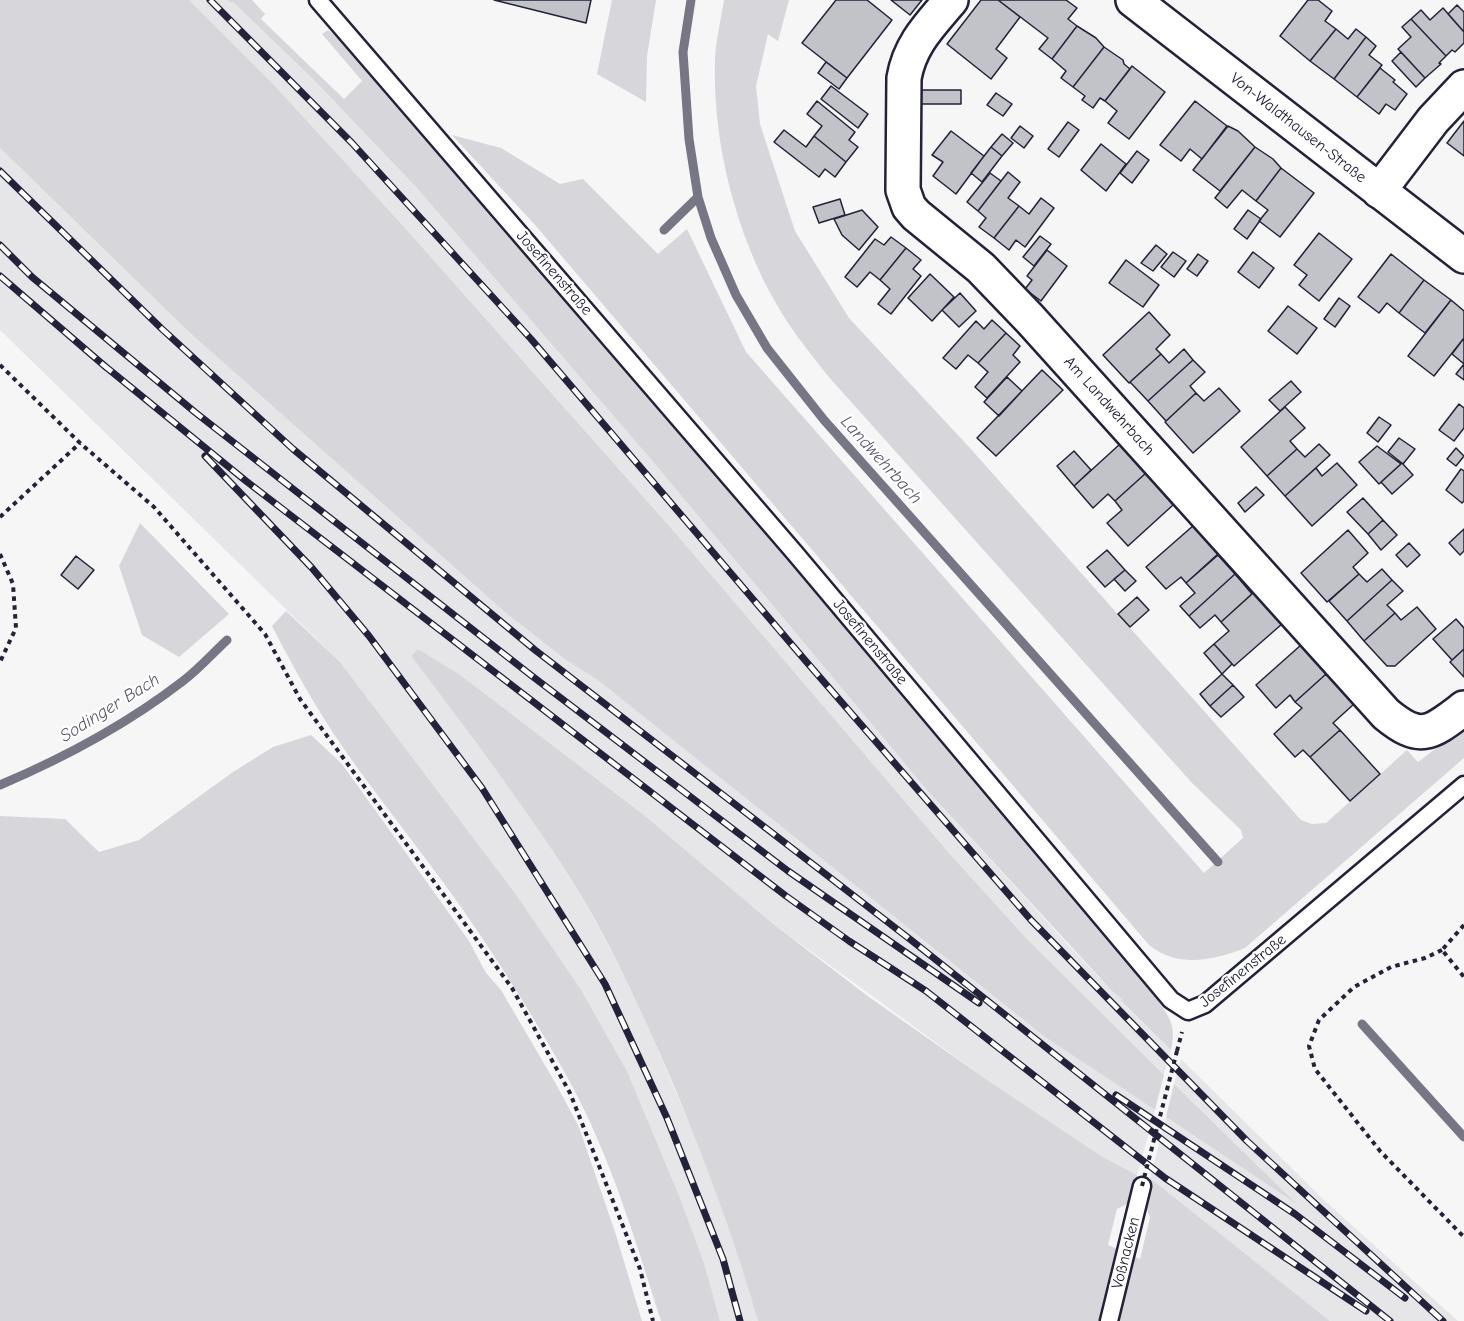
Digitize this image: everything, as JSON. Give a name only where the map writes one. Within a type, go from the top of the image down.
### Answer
[{"type":"street","name":"Am Landwehrbach","points":[[951,0],[918,41],[906,63],[903,190],[909,207],[981,268],[1030,319],[1401,728],[1415,733],[1443,723],[1464,708]]},
{"type":"street","name":"Von-Waldthausen-Straße","points":[[1133,0],[1464,256]]},
{"type":"street","points":[[1379,191],[1433,120],[1464,87]]},
{"type":"lane","name":"Josefinenstraße","points":[[318,0],[794,552],[1171,1000],[1180,1007],[1188,1011],[1205,1004],[1464,785]]},
{"type":"lane","name":"Voßnacken","points":[[1109,1321],[1142,1186]]},
{"type":"path","points":[[0,365],[80,442],[154,507],[266,634],[300,699],[512,988],[570,1093],[640,1269],[653,1321]]},
{"type":"path","points":[[0,517],[80,442]]},
{"type":"path","points":[[0,554],[13,584],[16,628],[0,662]]},
{"type":"path","points":[[1464,925],[1442,950],[1425,958],[1391,967],[1354,987],[1319,1020],[1309,1046],[1315,1069],[1380,1152],[1464,1237]]},
{"type":"path","points":[[1442,950],[1464,977]]},
{"type":"path","points":[[1142,1186],[1177,1051]]},
{"type":"shaded area","points":[[0,0],[189,0],[275,86],[406,229],[671,528],[949,853],[1026,938],[1164,1075],[1155,1110],[1045,1037],[599,681],[566,660],[506,613],[189,332],[0,148]]},
{"type":"shaded area","points":[[189,0],[233,2],[315,81],[416,187],[649,457],[926,789],[1071,948],[1115,994],[1124,999],[1120,1001],[1171,1050],[1164,1075],[1026,938],[949,853],[671,528],[406,229],[275,86]]},
{"type":"shaded area","points":[[227,0],[252,0],[265,14],[261,19],[344,99],[362,81],[322,34],[328,30],[362,57],[1151,986],[1171,1022],[1173,1039],[1171,1050],[1120,1000],[1123,999],[1115,994],[926,789],[649,457],[416,187],[315,81],[233,2]]},
{"type":"shaded area","points":[[612,0],[656,0],[647,56],[646,102],[597,74]]},
{"type":"shaded area","points":[[724,0],[789,0],[778,41],[768,34],[756,86],[760,124],[795,231],[849,318],[969,447],[1301,820],[1312,824],[1326,823],[1407,750],[1418,762],[1464,727],[1464,758],[1245,948],[1208,959],[1196,960],[1171,957],[1149,945],[536,226],[452,135],[501,148],[560,184],[583,179],[658,254],[687,229],[746,352],[1204,873],[1243,838],[1241,830],[1192,783],[828,376],[795,332],[762,278],[739,218],[722,154],[715,90],[715,59]]},
{"type":"shaded area","points":[[0,148],[189,332],[506,613],[566,660],[599,681],[1045,1037],[1155,1110],[1137,1175],[1103,1157],[983,1077],[772,923],[644,815],[459,674],[418,649],[411,656],[531,817],[583,899],[633,991],[705,1161],[740,1258],[758,1321],[720,1321],[705,1266],[680,1198],[627,1071],[580,988],[515,893],[340,662],[0,330]]},
{"type":"shaded area","points":[[140,523],[229,614],[179,657],[142,635],[119,566]]},
{"type":"shaded area","points":[[286,611],[340,662],[515,893],[580,988],[627,1071],[680,1198],[705,1266],[720,1321],[661,1321],[610,1171],[571,1084],[525,1004],[487,945],[356,766],[311,698],[272,626]]},
{"type":"shaded area","points":[[418,649],[459,674],[644,815],[772,923],[869,997],[1103,1157],[1137,1175],[1131,1202],[1117,1209],[1108,1245],[1140,1259],[1150,1217],[1145,1205],[1150,1178],[1330,1321],[758,1321],[730,1231],[697,1144],[674,1086],[620,966],[582,897],[542,835],[411,656]]},
{"type":"shaded area","points":[[311,735],[342,764],[469,941],[486,973],[501,990],[556,1084],[579,1127],[616,1235],[642,1321],[0,1321],[0,816],[65,819],[99,852],[139,840],[233,772],[273,747]]},
{"type":"shaded area","points":[[1181,1059],[1324,1200],[1458,1321],[1330,1321],[1150,1178],[1166,1117],[1294,1201],[1174,1084]]},
{"type":"shaded area","points":[[1174,1084],[1297,1204],[1166,1117]]},
{"type":"building","points":[[494,0],[591,0],[586,23]]},
{"type":"building","points":[[836,0],[867,0],[892,20],[847,78],[802,43]]},
{"type":"building","points":[[891,0],[922,0],[910,15]]},
{"type":"building","points":[[981,0],[998,0],[1020,17],[996,49],[1007,58],[991,79],[947,44]]},
{"type":"building","points":[[998,0],[1066,0],[1077,8],[1068,19],[1077,26],[1052,59],[1039,49],[1048,38]]},
{"type":"building","points":[[1308,0],[1318,0],[1332,11],[1325,21],[1336,29],[1310,61],[1280,36]]},
{"type":"building","points":[[1457,5],[1464,12],[1464,32],[1448,14]]},
{"type":"building","points":[[1443,8],[1464,32],[1464,43],[1455,52],[1452,50],[1446,56],[1411,19],[1421,10],[1430,20]]},
{"type":"building","points":[[1411,19],[1446,56],[1439,63],[1441,64],[1425,78],[1398,49],[1411,37],[1402,27]]},
{"type":"building","points":[[1077,26],[1096,38],[1104,47],[1073,87],[1061,78],[1066,71],[1052,59]]},
{"type":"building","points":[[1336,29],[1348,39],[1356,29],[1366,37],[1334,79],[1310,61]]},
{"type":"building","points":[[1366,37],[1376,46],[1369,55],[1382,65],[1357,97],[1334,79]]},
{"type":"building","points":[[1104,47],[1123,60],[1130,69],[1105,101],[1100,98],[1093,108],[1082,100],[1085,96],[1073,87]]},
{"type":"building","points":[[1401,52],[1425,78],[1416,87],[1392,61]]},
{"type":"building","points":[[826,62],[847,78],[839,89],[818,73]]},
{"type":"building","points":[[1132,66],[1165,92],[1129,139],[1108,123],[1117,111],[1105,101]]},
{"type":"building","points":[[1380,68],[1407,94],[1395,110],[1386,104],[1379,114],[1357,97]]},
{"type":"building","points":[[831,86],[868,114],[858,128],[821,99]]},
{"type":"building","points":[[919,90],[961,90],[961,104],[919,104]]},
{"type":"building","points":[[996,93],[1012,104],[1003,116],[987,105]]},
{"type":"building","points":[[817,101],[855,132],[849,140],[858,147],[846,162],[814,136],[822,126],[807,114]]},
{"type":"building","points":[[1195,101],[1227,126],[1202,159],[1190,149],[1181,161],[1160,145]]},
{"type":"building","points":[[1464,121],[1464,156],[1447,143]]},
{"type":"building","points":[[1068,122],[1079,130],[1059,157],[1048,149]]},
{"type":"building","points":[[1020,126],[1033,136],[1024,148],[1011,138]]},
{"type":"building","points":[[1228,126],[1238,131],[1255,147],[1220,191],[1193,170]]},
{"type":"building","points":[[784,130],[806,147],[814,136],[846,162],[835,177],[825,169],[819,177],[774,142]]},
{"type":"building","points":[[951,131],[984,156],[956,194],[933,176],[943,162],[932,155]]},
{"type":"building","points":[[1002,134],[1013,143],[1002,156],[991,147]]},
{"type":"building","points":[[1101,144],[1126,164],[1106,191],[1081,170]]},
{"type":"building","points":[[991,147],[1002,156],[982,182],[971,173]]},
{"type":"building","points":[[1255,147],[1273,159],[1281,168],[1256,201],[1242,190],[1227,208],[1215,198]]},
{"type":"building","points":[[1137,151],[1149,160],[1132,183],[1120,173]]},
{"type":"building","points":[[1281,168],[1314,193],[1280,237],[1259,221],[1268,210],[1256,201]]},
{"type":"building","points":[[1008,172],[1020,182],[1008,198],[1019,206],[994,238],[979,227],[986,218],[978,211]]},
{"type":"building","points":[[990,173],[1001,181],[978,211],[967,202]]},
{"type":"building","points":[[1041,198],[1054,208],[1025,247],[1016,240],[1009,250],[994,238],[1019,206],[1029,214]]},
{"type":"building","points":[[840,199],[845,215],[819,223],[813,207]]},
{"type":"building","points":[[862,210],[878,227],[859,250],[842,235],[834,219]]},
{"type":"building","points":[[1248,210],[1261,219],[1247,239],[1234,229]]},
{"type":"building","points":[[1319,233],[1352,259],[1319,301],[1299,285],[1307,275],[1294,265]]},
{"type":"building","points":[[1040,236],[1051,244],[1034,266],[1023,257]]},
{"type":"building","points":[[891,237],[906,248],[880,280],[870,272],[857,287],[845,277],[875,239],[884,245]]},
{"type":"building","points":[[1156,245],[1167,254],[1153,271],[1141,263]]},
{"type":"building","points":[[906,248],[921,260],[913,269],[921,276],[891,314],[878,304],[890,289],[880,280]]},
{"type":"building","points":[[1047,250],[1067,266],[1041,301],[1025,289],[1032,280],[1027,276]]},
{"type":"building","points":[[1173,252],[1186,261],[1174,277],[1161,267]]},
{"type":"building","points":[[1253,252],[1274,268],[1259,288],[1238,272]]},
{"type":"building","points":[[1198,254],[1208,261],[1197,276],[1187,269]]},
{"type":"building","points":[[1391,254],[1424,280],[1399,313],[1387,303],[1379,313],[1358,297]]},
{"type":"building","points":[[1126,260],[1159,285],[1143,307],[1109,283]]},
{"type":"building","points":[[930,274],[954,297],[932,321],[908,298]]},
{"type":"building","points":[[1424,280],[1451,300],[1425,333],[1399,313]]},
{"type":"building","points":[[960,293],[976,311],[959,327],[942,310]]},
{"type":"building","points":[[1339,298],[1350,306],[1335,327],[1324,319]]},
{"type":"building","points":[[1451,300],[1464,311],[1464,338],[1434,376],[1408,356]]},
{"type":"building","points":[[1288,306],[1317,328],[1297,354],[1268,331]]},
{"type":"building","points":[[1149,312],[1170,335],[1156,349],[1161,354],[1129,383],[1103,355]]},
{"type":"building","points":[[992,320],[1006,333],[978,363],[968,355],[956,369],[943,358],[976,321],[984,329]]},
{"type":"building","points":[[1006,333],[1020,346],[1013,355],[1020,362],[987,398],[975,387],[988,372],[978,363]]},
{"type":"building","points":[[1464,338],[1464,364],[1452,354]]},
{"type":"building","points":[[1184,349],[1193,360],[1148,401],[1130,382],[1161,354],[1169,363]]},
{"type":"building","points":[[1193,360],[1205,372],[1190,386],[1196,393],[1166,421],[1148,401]]},
{"type":"building","points":[[1464,364],[1464,380],[1456,374]]},
{"type":"building","points":[[1042,370],[1063,390],[996,456],[977,438]]},
{"type":"building","points":[[1007,377],[1022,391],[999,416],[984,402]]},
{"type":"building","points":[[1291,381],[1301,392],[1280,411],[1269,400]]},
{"type":"building","points":[[1219,388],[1240,411],[1193,453],[1165,422],[1196,393],[1204,401]]},
{"type":"building","points":[[1459,404],[1464,408],[1464,428],[1454,441],[1439,430]]},
{"type":"building","points":[[1285,407],[1305,428],[1290,441],[1297,449],[1267,476],[1241,447]]},
{"type":"building","points":[[1379,417],[1391,425],[1378,442],[1367,433]]},
{"type":"building","points":[[1399,438],[1415,449],[1403,464],[1388,452]]},
{"type":"building","points":[[1120,444],[1146,473],[1115,501],[1108,494],[1093,508],[1074,486]]},
{"type":"building","points":[[1319,444],[1330,455],[1285,496],[1267,476],[1297,449],[1305,457]]},
{"type":"building","points":[[1377,446],[1401,464],[1379,484],[1359,462]]},
{"type":"building","points":[[1456,448],[1464,456],[1456,466],[1447,459]]},
{"type":"building","points":[[1074,451],[1091,470],[1074,486],[1057,466]]},
{"type":"building","points":[[1337,463],[1357,485],[1312,526],[1285,496],[1316,468],[1322,476]]},
{"type":"building","points":[[1402,463],[1413,475],[1392,494],[1381,482]]},
{"type":"building","points":[[1461,469],[1464,471],[1464,501],[1462,503],[1446,490]]},
{"type":"building","points":[[1146,473],[1173,505],[1128,546],[1107,523],[1122,510],[1115,501]]},
{"type":"building","points":[[1256,487],[1264,495],[1245,512],[1238,503]]},
{"type":"building","points":[[1363,498],[1383,520],[1368,534],[1347,512]]},
{"type":"building","points":[[1383,520],[1397,535],[1381,550],[1368,534]]},
{"type":"building","points":[[1194,525],[1219,553],[1186,583],[1181,577],[1166,589],[1146,567]]},
{"type":"building","points":[[1464,529],[1464,551],[1460,555],[1449,543]]},
{"type":"building","points":[[1348,530],[1368,553],[1353,567],[1359,574],[1327,602],[1301,573]]},
{"type":"building","points":[[1409,543],[1420,555],[1407,567],[1396,555]]},
{"type":"building","points":[[1107,550],[1125,570],[1105,587],[1087,567]]},
{"type":"building","points":[[1218,555],[1235,574],[1189,616],[1180,606],[1195,593],[1186,583]]},
{"type":"building","points":[[76,556],[94,570],[78,589],[61,575]]},
{"type":"building","points":[[1382,569],[1392,580],[1347,621],[1329,601],[1359,574],[1367,582]]},
{"type":"building","points":[[1125,570],[1136,581],[1125,591],[1114,579]]},
{"type":"building","points":[[1235,574],[1252,594],[1221,622],[1215,615],[1200,628],[1189,616]]},
{"type":"building","points":[[1392,580],[1403,591],[1387,605],[1395,613],[1364,641],[1347,621]]},
{"type":"building","points":[[1254,592],[1282,624],[1234,666],[1214,644],[1229,631],[1221,622]]},
{"type":"building","points":[[1137,597],[1149,610],[1130,627],[1118,614]]},
{"type":"building","points":[[1417,607],[1436,629],[1395,666],[1387,666],[1364,641],[1395,613],[1401,620]]},
{"type":"building","points":[[1456,619],[1464,628],[1464,649],[1452,660],[1433,639]]},
{"type":"building","points":[[1214,644],[1232,664],[1222,674],[1204,653]]},
{"type":"building","points":[[1301,645],[1326,674],[1295,702],[1290,695],[1276,708],[1256,685]]},
{"type":"building","points":[[1464,649],[1464,677],[1450,662]]},
{"type":"building","points":[[1222,674],[1233,685],[1210,706],[1200,694]]},
{"type":"building","points":[[1326,674],[1354,704],[1333,723],[1340,730],[1310,757],[1303,750],[1295,757],[1274,734],[1302,708],[1295,702]]},
{"type":"building","points":[[1233,685],[1244,697],[1221,717],[1210,706]]},
{"type":"building","points":[[1340,730],[1380,774],[1350,801],[1310,757]]},
{"type":"waterway","name":"Landwehrbach","points":[[691,0],[683,52],[689,139],[698,197],[711,238],[736,295],[767,348],[824,420],[1218,862]]},
{"type":"waterway","name":"Sodinger Bach","points":[[664,230],[698,197]]},
{"type":"waterway","name":"Sodinger Bach","points":[[0,785],[72,751],[140,712],[189,676],[227,640]]},
{"type":"waterway","name":"Landwehrbach","points":[[1362,1024],[1464,1137]]},
{"type":"railway","points":[[210,0],[352,143],[531,339],[804,659],[1031,920],[1247,1141],[1443,1321]]},
{"type":"railway","points":[[0,171],[162,329],[293,449],[535,650],[911,940],[1390,1321]]},
{"type":"railway","points":[[0,245],[32,277],[196,413],[532,676],[788,871],[979,1003]]},
{"type":"railway","points":[[0,276],[107,368]]},
{"type":"railway","points":[[101,363],[246,481],[786,896],[849,941],[926,991],[1165,1178],[1366,1311]]},
{"type":"railway","points":[[205,456],[312,568],[369,636],[482,788],[605,984],[667,1118],[723,1259],[740,1321]]},
{"type":"railway","points":[[1116,1095],[1295,1214],[1405,1298]]}]
